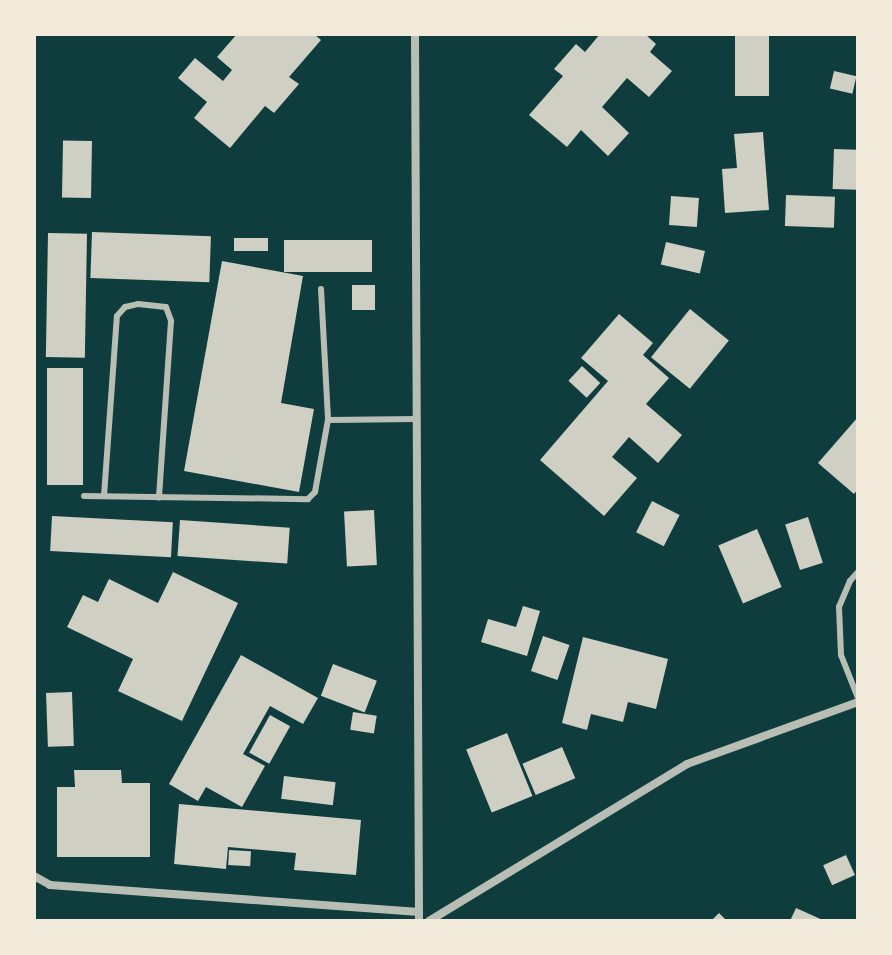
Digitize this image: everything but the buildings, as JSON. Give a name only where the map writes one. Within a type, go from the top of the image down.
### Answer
[{"type":"street","points":[[34,876],[50,885],[419,916],[415,34]]},
{"type":"street","points":[[429,921],[687,764],[858,700]]},
{"type":"lane","points":[[84,496],[308,499],[315,492],[328,420],[321,289]]},
{"type":"lane","points":[[104,496],[117,316],[125,307],[138,304],[166,307],[171,321],[159,498]]},
{"type":"lane","points":[[328,420],[417,419]]},
{"type":"lane","points":[[858,572],[839,607],[841,655],[858,700]]}]
